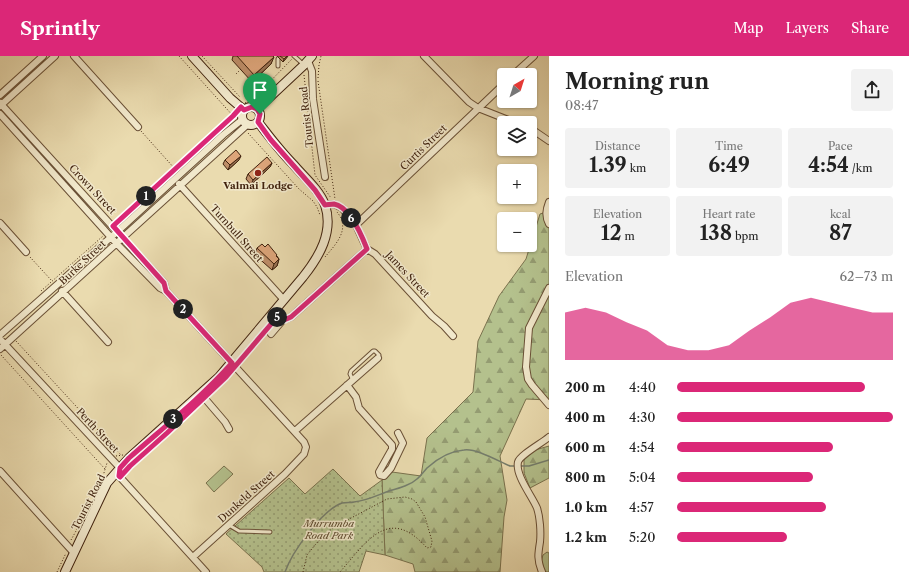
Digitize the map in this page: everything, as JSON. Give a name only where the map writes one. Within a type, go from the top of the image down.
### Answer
[{"type":"street","points":[[0,95],[43,56]]},
{"type":"street","points":[[0,104],[55,56]]},
{"type":"street","points":[[74,56],[138,127]]},
{"type":"street","points":[[192,56],[230,98],[244,105],[257,109],[260,114],[258,122],[253,125],[243,124],[242,114],[244,105]]},
{"type":"street","points":[[424,56],[468,102],[478,108],[498,116]]},
{"type":"street","points":[[521,68],[534,56]]},
{"type":"street","points":[[257,109],[307,63]]},
{"type":"street","name":"Tourist Road","points":[[307,63],[312,71],[313,99],[325,177]]},
{"type":"street","name":"Curtis Street","points":[[356,225],[497,90]]},
{"type":"street","name":"Crown Street","points":[[0,104],[164,283],[166,291]]},
{"type":"street","name":"Crown Street","points":[[0,114],[117,244],[160,288],[166,291],[295,431],[306,447]]},
{"type":"street","points":[[258,122],[271,140],[315,190],[325,205]]},
{"type":"street","name":"Burke Street","points":[[0,335],[54,283],[109,234],[175,180],[223,135],[243,124]]},
{"type":"street","name":"Burke Street","points":[[0,349],[181,186],[243,124]]},
{"type":"street","points":[[537,133],[549,141]]},
{"type":"street","name":"Turnbull Street","points":[[175,180],[284,300]]},
{"type":"street","points":[[549,202],[546,209],[546,218],[549,224]]},
{"type":"street","name":"James Street","points":[[325,205],[334,204],[342,208],[356,225],[367,249],[376,254],[432,316],[453,336]]},
{"type":"street","name":"Tourist Road","points":[[65,572],[107,483],[129,458],[219,377],[316,261],[322,250],[326,236],[327,220],[325,205]]},
{"type":"street","points":[[0,223],[26,252]]},
{"type":"street","points":[[271,334],[284,320],[291,317],[367,249]]},
{"type":"street","points":[[54,283],[108,342]]},
{"type":"street","points":[[549,288],[529,328],[526,367],[528,379],[549,405]]},
{"type":"street","points":[[274,312],[284,320]]},
{"type":"street","name":"Perth Street","points":[[0,339],[120,468],[119,476],[206,572]]},
{"type":"street","points":[[295,431],[378,358]]},
{"type":"street","points":[[347,385],[356,398],[360,408],[392,445],[392,449],[379,472],[380,475],[384,476],[391,468],[403,442],[398,433]]},
{"type":"street","points":[[200,394],[226,422],[229,429]]},
{"type":"street","points":[[542,572],[537,554],[540,541],[540,526],[537,508],[522,481],[518,464],[520,458],[549,437]]},
{"type":"street","name":"Dunkeld Street","points":[[193,557],[285,474],[304,454],[306,447]]},
{"type":"street","points":[[0,471],[74,553]]},
{"type":"lane","points":[[278,66],[278,59],[280,56]]},
{"type":"lane","points":[[294,56],[307,63]]},
{"type":"lane","points":[[229,525],[239,531],[270,532]]},
{"type":"path","points":[[179,56],[233,116],[243,124],[299,189],[313,201],[317,207],[320,217]]},
{"type":"path","points":[[202,56],[241,98]]},
{"type":"path","points":[[115,229],[244,105],[252,100],[294,56]]},
{"type":"path","points":[[321,56],[318,80],[335,200]]},
{"type":"path","points":[[307,63],[304,85],[315,175],[332,200]]},
{"type":"path","points":[[236,74],[245,65]]},
{"type":"path","points":[[138,127],[175,170]]},
{"type":"path","points":[[41,291],[54,283],[109,234]]},
{"type":"path","points":[[26,252],[54,283]]},
{"type":"path","points":[[13,338],[121,455]]},
{"type":"path","points":[[0,354],[106,470]]},
{"type":"path","points":[[303,572],[307,555],[315,545],[336,526],[387,499],[405,497],[416,502],[425,517],[432,541],[431,547],[427,548],[418,538],[404,529],[393,528],[381,532],[366,542],[340,572]]},
{"type":"green space","points":[[549,211],[549,400],[526,399],[500,456],[507,500],[504,517],[500,572],[415,572],[413,564],[385,555],[382,480],[392,472],[421,476],[427,438],[473,392],[478,341],[499,296],[526,259],[528,252],[537,252],[537,224],[540,214]]},
{"type":"green space","points":[[549,446],[549,478],[530,488],[524,473],[524,460],[535,450]]},
{"type":"green space","points":[[224,466],[233,474],[214,492],[206,483]]},
{"type":"green space","name":"Murrumba Road Park","points":[[333,469],[360,496],[382,480],[385,555],[366,551],[359,572],[264,572],[262,567],[226,534],[289,478],[305,494]]},
{"type":"green space","points":[[547,552],[549,553],[549,572],[545,572],[541,562],[543,555]]},
{"type":"building","points":[[237,56],[273,56],[274,57],[254,75]]},
{"type":"building","points":[[280,56],[287,56],[284,59]]},
{"type":"building","points":[[236,150],[241,156],[230,165],[225,160]]},
{"type":"building","points":[[267,157],[272,163],[253,180],[248,174]]},
{"type":"building","points":[[262,244],[265,247],[268,244],[277,255],[276,256],[279,259],[274,264],[257,248]]},
{"type":"waterway","points":[[285,572],[301,543],[317,523],[334,507],[342,503],[372,498],[410,484],[435,461],[449,453],[469,450],[475,451],[510,466],[514,466]]},
{"type":"waterway","points":[[521,466],[529,466],[549,460]]},
{"type":"place","name":"Valmai Lodge","points":[[258,173]]},
{"type":"route","points":[[241,107],[244,110],[252,107],[257,109],[260,114],[258,122],[271,140],[315,190],[325,205],[334,204],[342,208],[356,225],[367,249],[291,317],[284,320],[278,316],[226,377],[120,477],[120,468],[129,458],[219,377],[232,363],[166,291],[164,283],[113,226],[241,107]]}]
